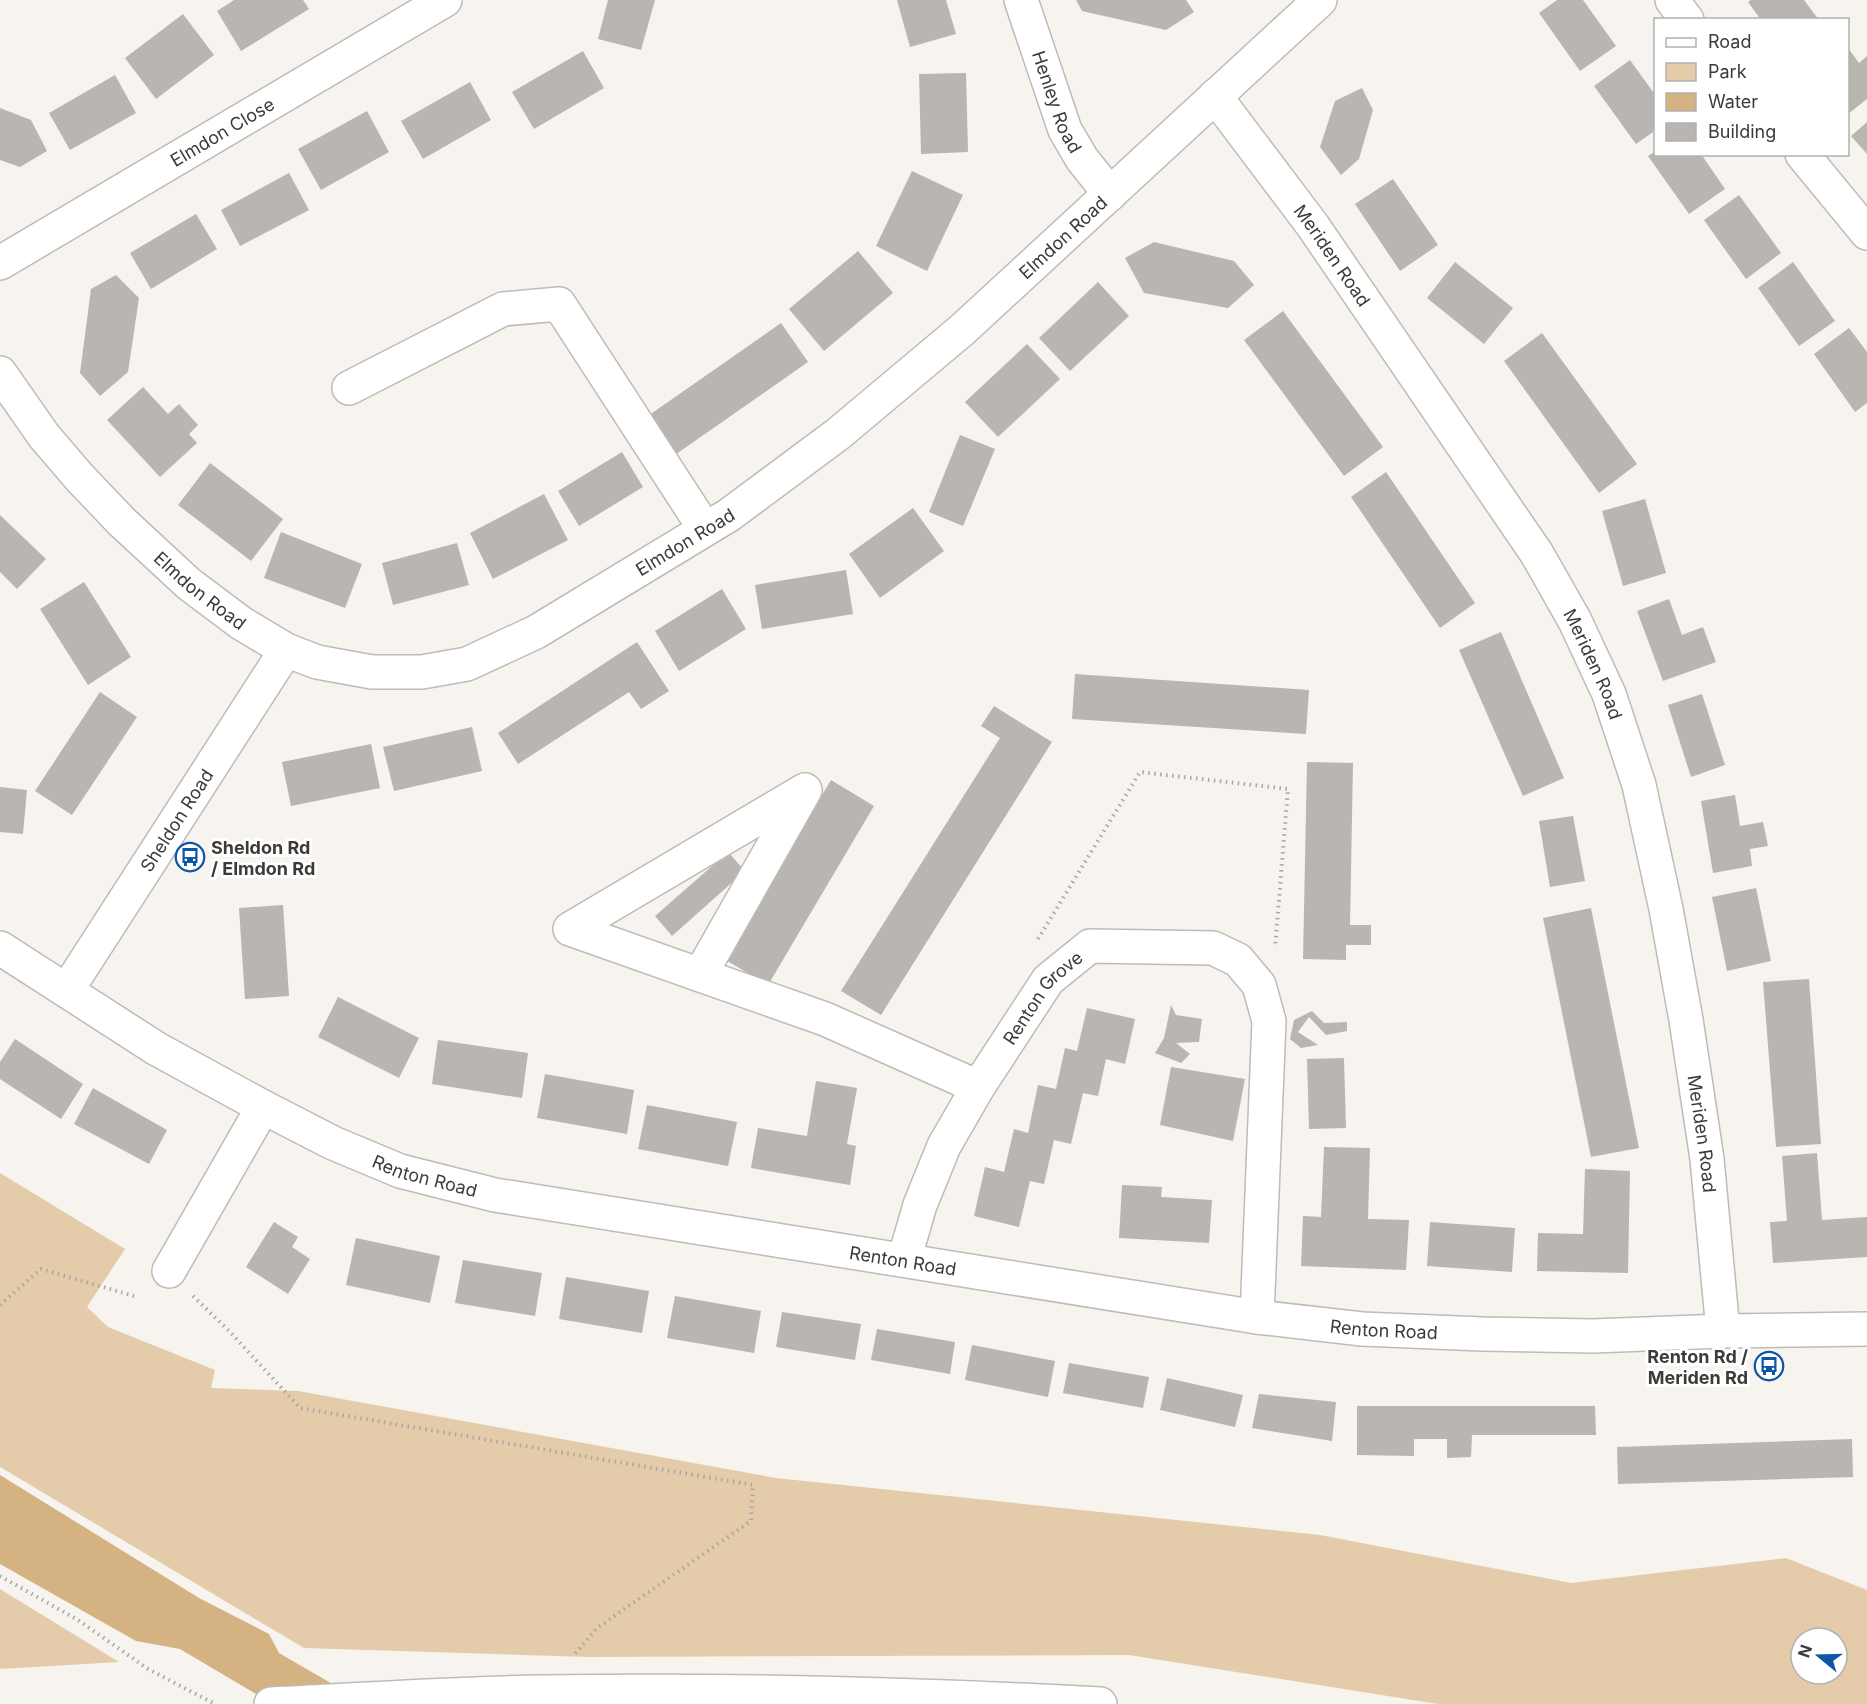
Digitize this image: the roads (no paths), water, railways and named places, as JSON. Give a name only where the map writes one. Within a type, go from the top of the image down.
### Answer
[{"type":"street","name":"Elmdon Close","points":[[0,262],[445,0]]},
{"type":"street","name":"Henley Road","points":[[1020,0],[1065,130],[1082,159],[1110,194]]},
{"type":"street","name":"Elmdon Road","points":[[0,373],[44,436],[122,522],[189,584],[241,623],[286,650],[317,662],[372,672],[422,672],[467,664],[536,632],[729,515],[838,434],[962,330],[1320,0]]},
{"type":"street","points":[[1672,0],[1685,18]]},
{"type":"street","name":"Meriden Road","points":[[1215,96],[1313,226],[1537,554],[1575,621],[1609,694],[1639,785],[1666,909],[1686,1020],[1707,1159],[1723,1331]]},
{"type":"street","points":[[1804,156],[1867,233]]},
{"type":"street","points":[[350,388],[503,309],[560,304],[705,529]]},
{"type":"street","name":"Sheldon Road","points":[[67,990],[286,650]]},
{"type":"street","points":[[700,975],[805,790],[570,929],[700,975],[825,1019],[978,1088]]},
{"type":"street","name":"Renton Grove","points":[[904,1260],[920,1205],[944,1146],[978,1088],[1048,980],[1090,946],[1213,948],[1238,960],[1259,985],[1269,1021],[1257,1317]]},
{"type":"street","name":"Renton Road","points":[[0,948],[157,1049],[263,1107],[333,1143],[391,1167],[456,1186],[1257,1317],[1362,1329],[1593,1336],[1867,1329]]},
{"type":"street","points":[[169,1271],[263,1107]]},
{"type":"street","points":[[271,1704],[530,1692],[746,1691],[989,1698],[1100,1704]]},
{"type":"water","points":[[0,1475],[199,1598],[269,1634],[279,1653],[367,1704],[273,1704],[180,1649],[136,1641],[0,1564]]},
{"type":"place","name":"Sheldon Rd / Elmdon Rd","points":[[190,857]]},
{"type":"place","name":"Renton Rd / Meriden Rd","points":[[1769,1366]]}]
